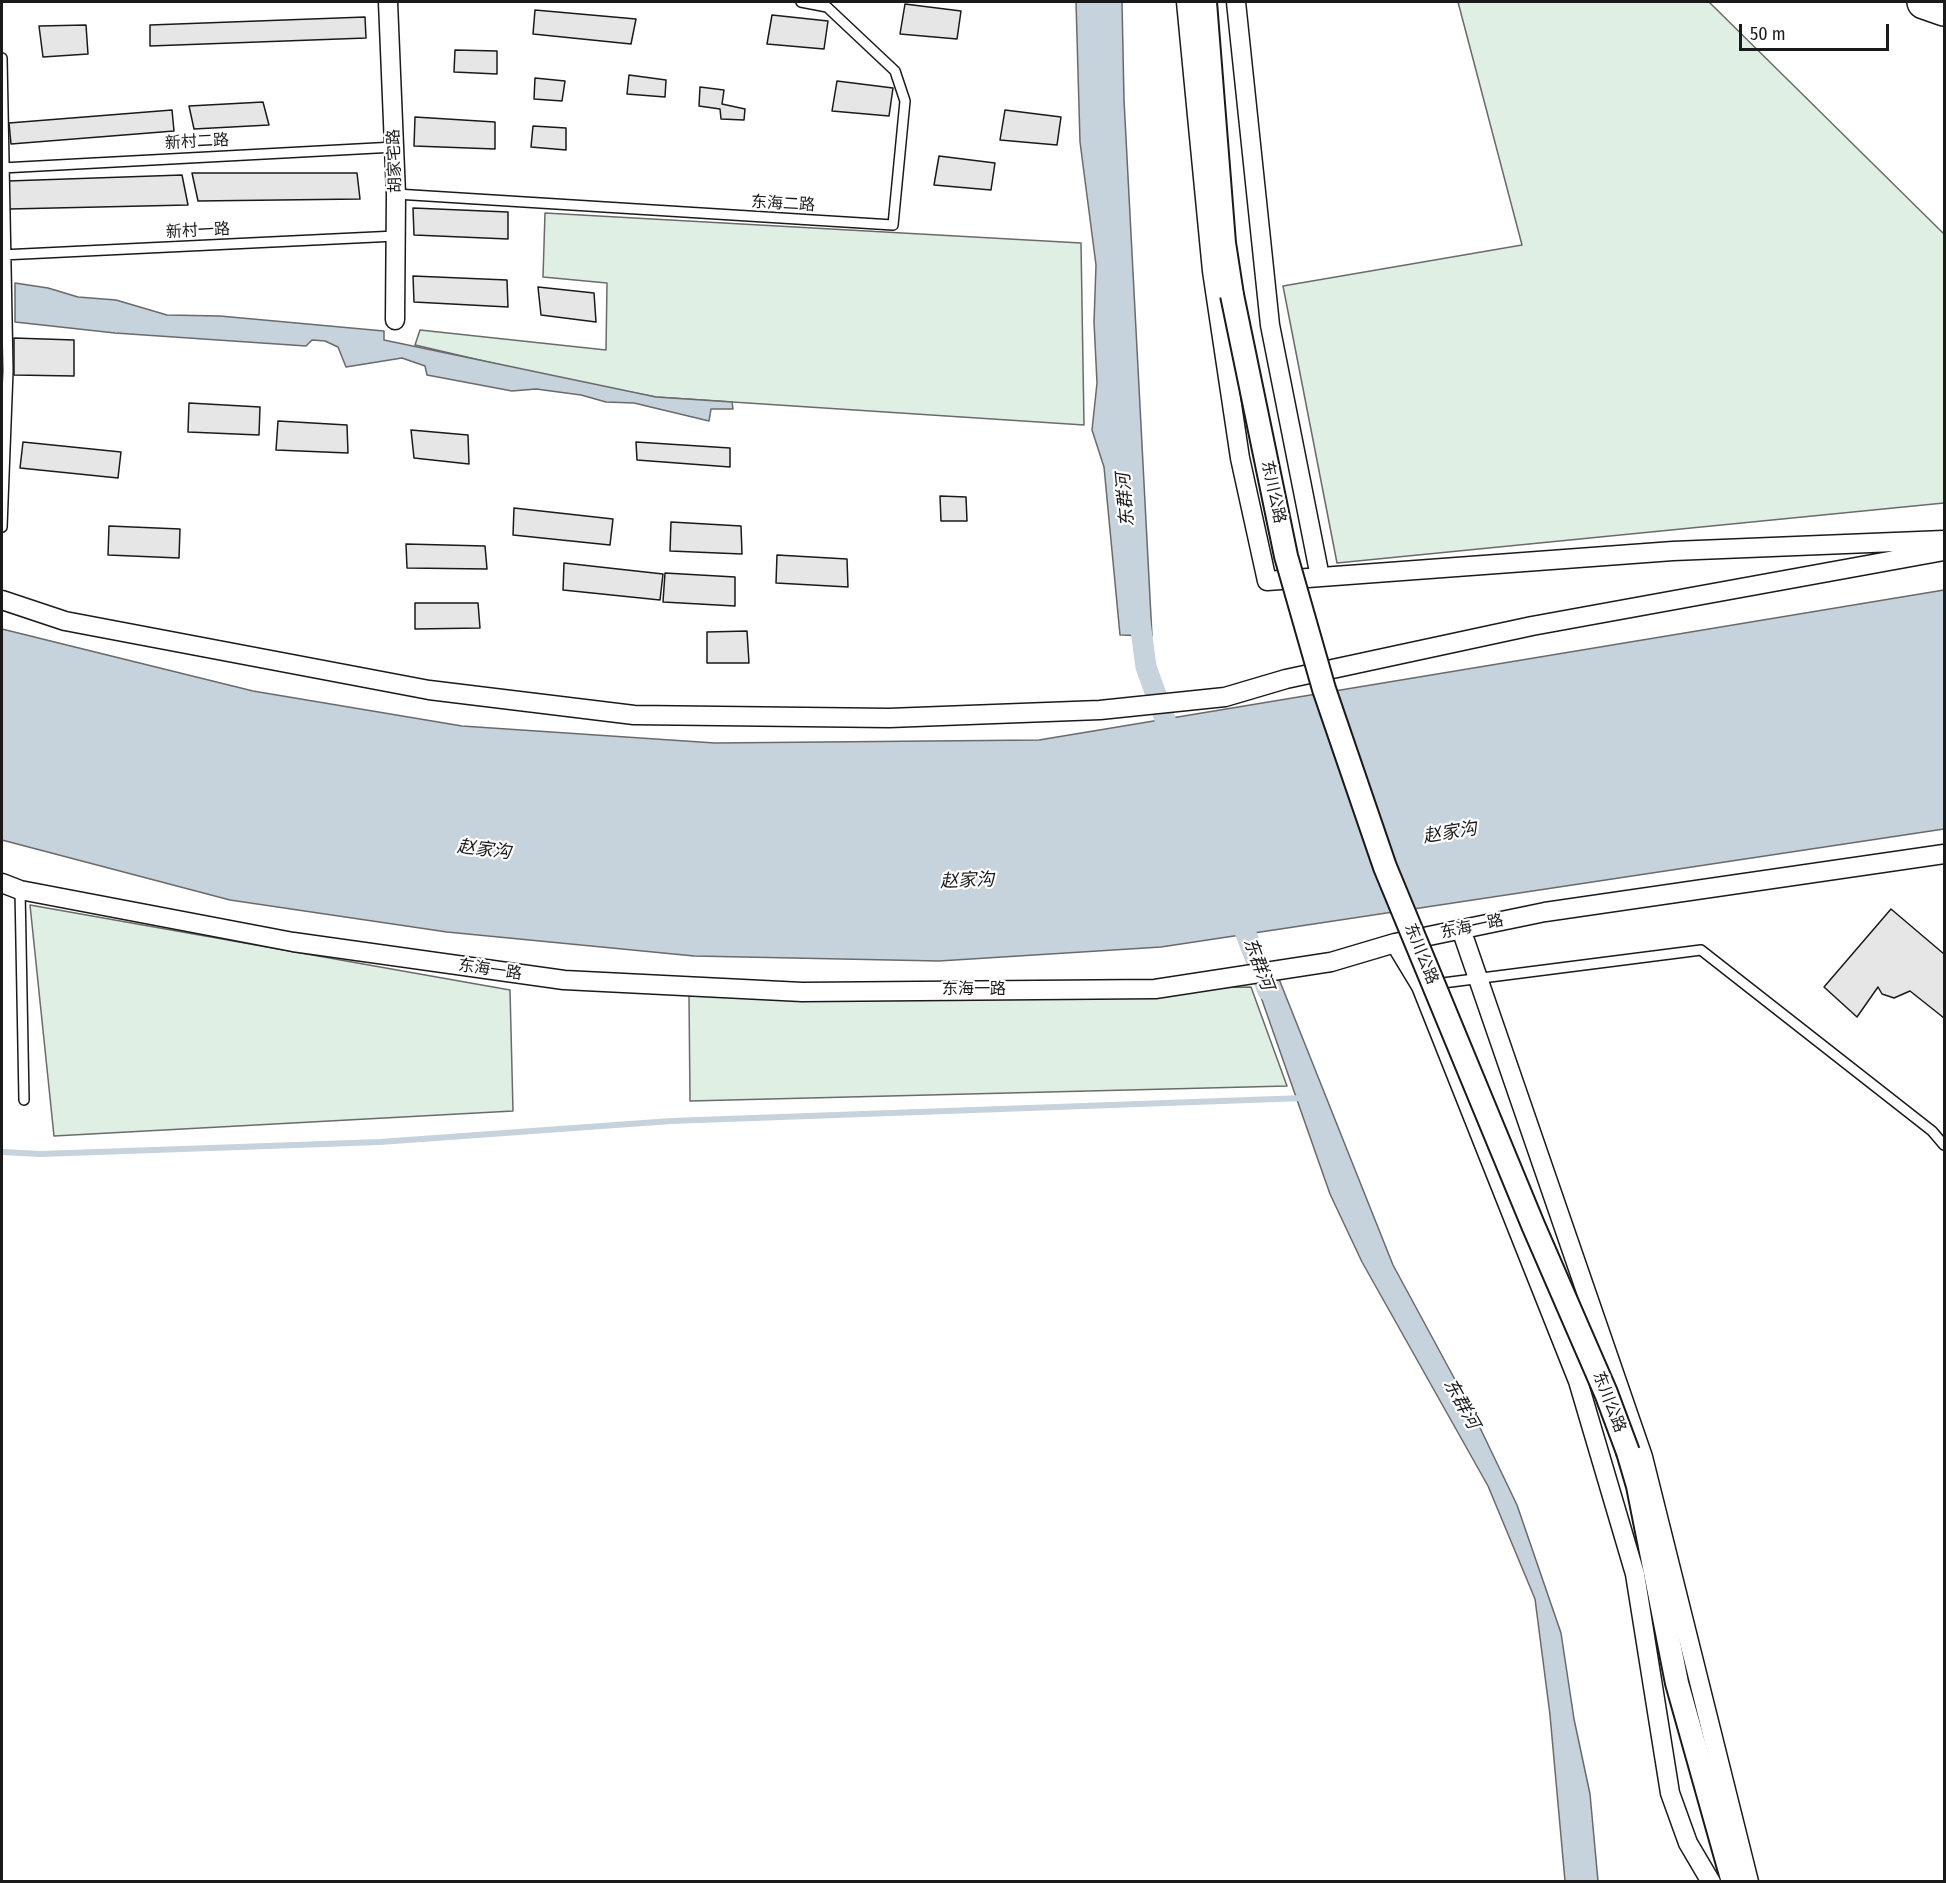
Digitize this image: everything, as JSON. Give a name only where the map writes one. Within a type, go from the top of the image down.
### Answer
[{"type":"highway","points":[[1924,2],[1944,9]]},
{"type":"street","name":"胡家宅路","points":[[388,2],[395,147],[395,320]]},
{"type":"street","points":[[1186,2],[1212,271],[1240,458],[1267,581],[1674,551],[1944,540]]},
{"type":"street","name":"东川公路","points":[[1205,2],[1224,243],[1232,295],[1286,556],[1328,700],[1385,867],[1533,1225],[1606,1393],[1628,1452],[1638,1486],[1677,1683],[1733,1881]]},
{"type":"street","points":[[1236,2],[1270,325],[1320,577]]},
{"type":"street","points":[[2,600],[65,621],[429,690],[634,715],[889,718],[1100,710],[1225,697],[1286,679],[1532,626],[1944,551]]},
{"type":"street","name":"东海一路","points":[[2,883],[20,890],[292,942],[564,980],[802,992],[1155,989],[1331,962],[1395,943],[1545,912],[1944,854]]},
{"type":"street","points":[[1461,929],[1643,1458],[1749,1881]]},
{"type":"street","points":[[1395,943],[1421,986],[1578,1381],[1635,1574],[1670,1793],[1688,1843],[1711,1881]]},
{"type":"lane","name":"东海二路","points":[[396,194],[893,225],[905,101],[894,71],[827,7],[801,2]]},
{"type":"lane","points":[[2,58],[8,371],[2,526]]},
{"type":"lane","name":"新村二路","points":[[3,168],[395,147]]},
{"type":"lane","name":"新村一路","points":[[4,255],[396,236]]},
{"type":"lane","points":[[20,890],[24,1100]]},
{"type":"lane","points":[[1421,986],[1701,951],[1932,1131],[1944,1145]]},
{"type":"green space","points":[[1458,2],[1709,2],[1944,234],[1944,503],[1337,563],[1283,286],[1522,245]]},
{"type":"green space","points":[[545,213],[1081,243],[1084,425],[656,397],[561,379],[415,345],[420,330],[606,350],[607,283],[543,277]]},
{"type":"green space","points":[[30,905],[510,990],[513,1111],[54,1136]]},
{"type":"green space","points":[[1251,987],[1287,1086],[690,1101],[689,996]]},
{"type":"water","points":[[1076,2],[1122,2],[1124,100],[1152,636],[1120,635],[1104,467],[1092,430],[1097,383],[1094,322],[1096,265],[1080,142]]},
{"type":"water","points":[[15,283],[48,288],[78,297],[116,300],[167,315],[220,316],[384,331],[384,340],[656,397],[732,402],[733,409],[711,409],[709,421],[634,403],[606,402],[581,395],[536,389],[512,391],[427,375],[425,366],[402,358],[346,367],[338,347],[325,341],[312,340],[306,346],[115,333],[15,322]]},
{"type":"water","name":"赵家沟","points":[[1944,590],[1944,829],[1161,947],[939,961],[694,956],[447,932],[230,900],[2,840],[2,629],[253,691],[462,726],[715,743],[1039,740]]},
{"type":"water","points":[[1279,979],[1393,1265],[1472,1411],[1517,1505],[1561,1633],[1574,1719],[1590,1794],[1598,1881],[1565,1881],[1550,1715],[1535,1599],[1488,1486],[1362,1262],[1330,1194],[1255,980]]},
{"type":"building","points":[[905,4],[961,11],[957,39],[900,34]]},
{"type":"building","points":[[535,10],[636,19],[631,44],[533,34]]},
{"type":"building","points":[[772,15],[828,21],[824,49],[767,44]]},
{"type":"building","points":[[365,17],[366,38],[150,46],[150,25]]},
{"type":"building","points":[[86,25],[88,54],[43,57],[39,26]]},
{"type":"building","points":[[455,50],[497,51],[497,74],[454,72]]},
{"type":"building","points":[[629,75],[666,80],[665,97],[627,94]]},
{"type":"building","points":[[535,78],[565,81],[562,101],[534,99]]},
{"type":"building","points":[[837,81],[893,88],[889,116],[832,111]]},
{"type":"building","points":[[700,87],[724,90],[722,104],[745,109],[744,120],[721,119],[720,109],[699,106]]},
{"type":"building","points":[[263,102],[269,125],[194,129],[189,106]]},
{"type":"building","points":[[172,110],[174,131],[11,144],[9,123]]},
{"type":"building","points":[[1005,110],[1061,117],[1057,145],[1000,140]]},
{"type":"building","points":[[415,117],[495,122],[495,149],[414,146]]},
{"type":"building","points":[[533,126],[566,128],[566,150],[531,147]]},
{"type":"building","points":[[939,156],[995,163],[991,190],[934,185]]},
{"type":"building","points":[[192,173],[357,173],[360,199],[198,201]]},
{"type":"building","points":[[182,175],[188,205],[9,209],[8,181]]},
{"type":"building","points":[[413,208],[508,212],[508,239],[414,235]]},
{"type":"building","points":[[413,276],[507,280],[508,307],[414,302]]},
{"type":"building","points":[[538,287],[594,293],[596,322],[541,315]]},
{"type":"building","points":[[14,338],[74,340],[74,376],[14,375]]},
{"type":"building","points":[[189,403],[260,407],[259,435],[188,432]]},
{"type":"building","points":[[278,421],[347,425],[348,453],[276,450]]},
{"type":"building","points":[[411,430],[468,435],[469,464],[414,458]]},
{"type":"building","points":[[23,442],[121,452],[118,478],[20,468]]},
{"type":"building","points":[[636,442],[730,448],[730,467],[637,460]]},
{"type":"building","points":[[940,496],[966,497],[967,521],[941,521]]},
{"type":"building","points":[[514,508],[613,519],[610,545],[513,535]]},
{"type":"building","points":[[671,522],[741,526],[742,554],[670,551]]},
{"type":"building","points":[[109,526],[180,529],[179,558],[108,555]]},
{"type":"building","points":[[406,544],[485,546],[487,569],[407,568]]},
{"type":"building","points":[[777,555],[847,559],[848,587],[776,583]]},
{"type":"building","points":[[564,563],[663,574],[660,600],[563,590]]},
{"type":"building","points":[[665,573],[735,577],[735,606],[663,602]]},
{"type":"building","points":[[415,603],[478,603],[480,628],[415,629]]},
{"type":"building","points":[[747,631],[749,663],[707,663],[707,632]]},
{"type":"building","points":[[1891,909],[1944,954],[1944,1018],[1910,991],[1894,998],[1882,994],[1878,987],[1857,1017],[1824,987]]},
{"type":"waterway","name":"东群河","points":[[1138,607],[1146,667],[1174,744]]},
{"type":"waterway","name":"东群河","points":[[1236,908],[1268,991]]},
{"type":"waterway","points":[[2,1152],[41,1154],[380,1142],[671,1121],[1304,1098]]}]
